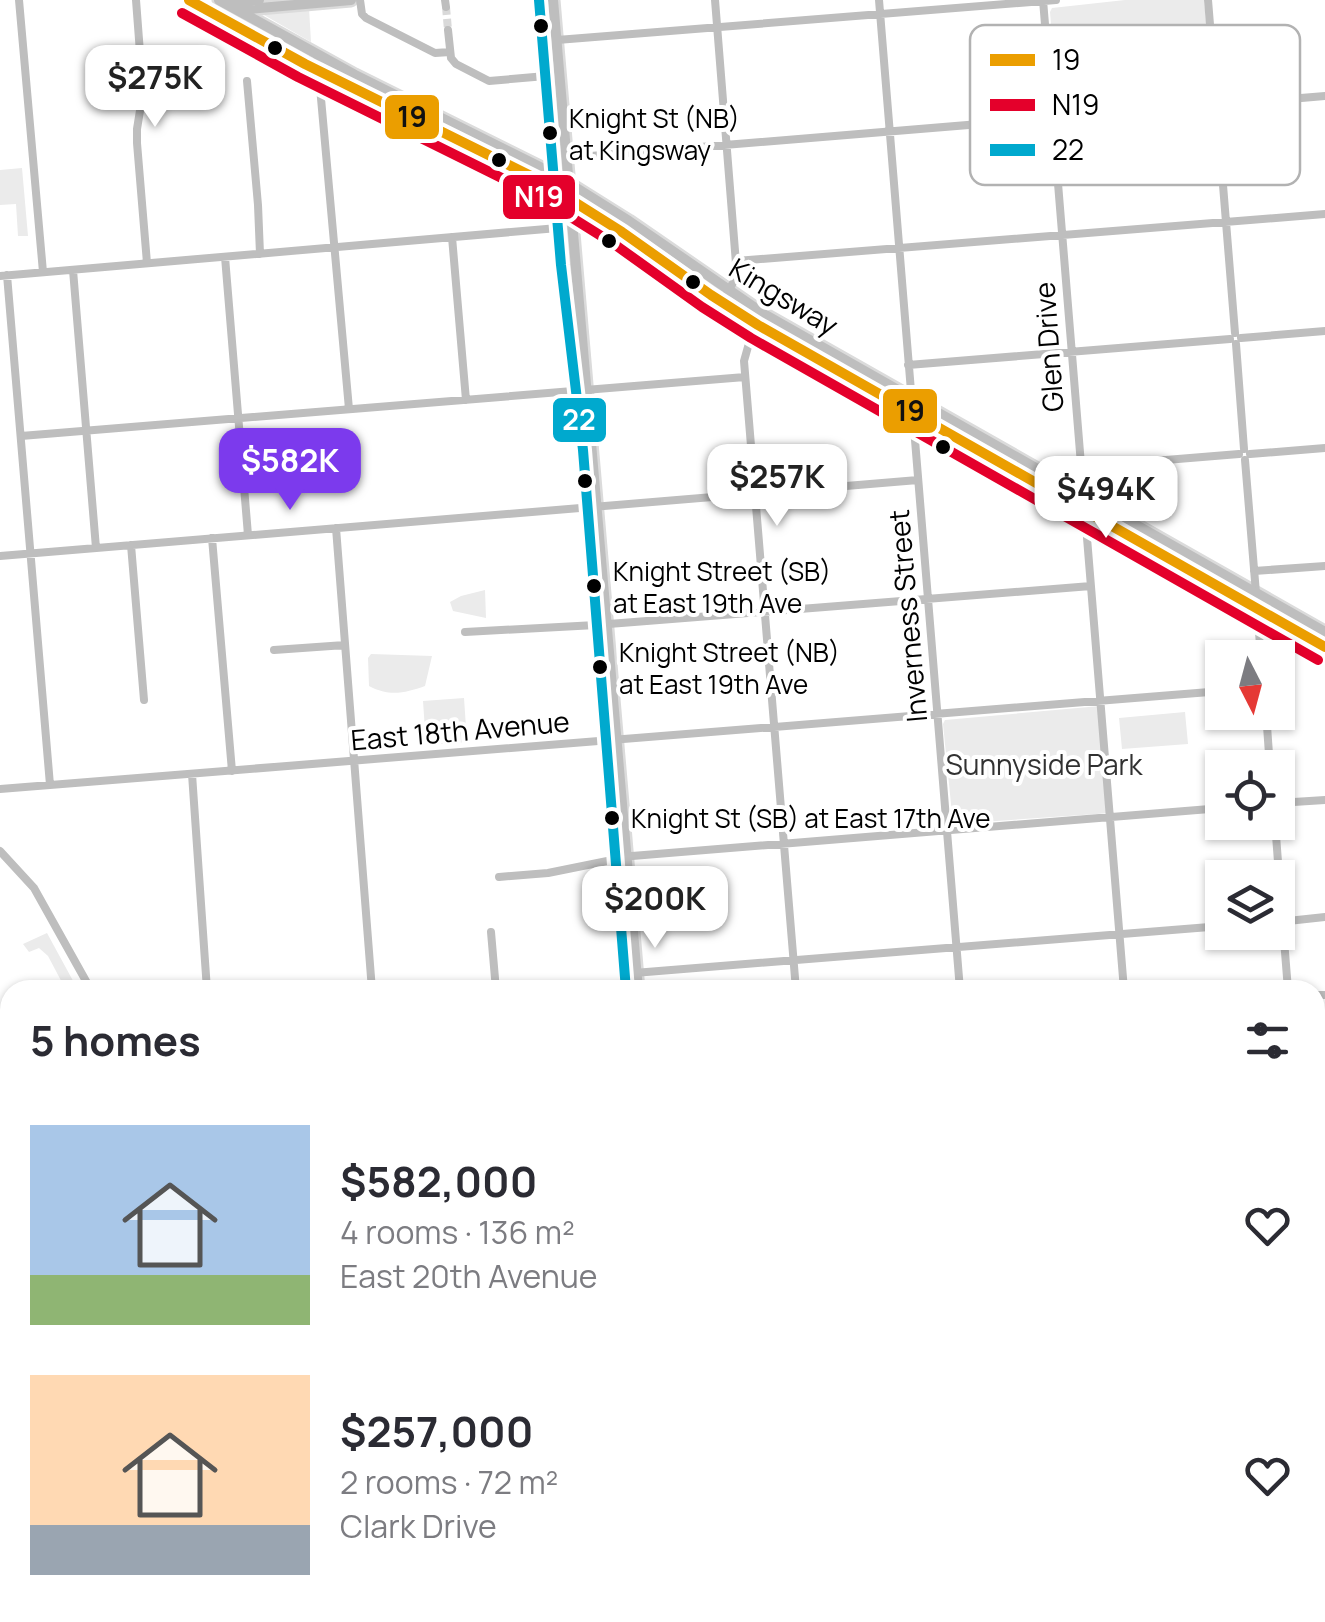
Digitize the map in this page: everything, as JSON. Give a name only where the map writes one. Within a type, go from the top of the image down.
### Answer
[{"type":"main road","name":"Kingsway","points":[[189,0],[319,71],[555,190],[722,302],[911,396],[1325,632]]},
{"type":"main road","points":[[221,1],[259,0]]},
{"type":"main road","points":[[210,12],[351,0]]},
{"type":"main road","points":[[539,0],[558,228],[582,390]]},
{"type":"main road","points":[[553,0],[582,390],[634,980]]},
{"type":"main road","name":"Kingsway","points":[[221,1],[568,182],[729,291],[761,319],[912,412],[1325,646]]},
{"type":"main road","points":[[629,980],[631,973]]},
{"type":"street","points":[[19,0],[43,272]]},
{"type":"street","points":[[136,0],[143,92],[136,129],[147,263]]},
{"type":"street","points":[[360,0],[366,18],[436,54],[450,52]]},
{"type":"street","points":[[715,0],[737,278],[722,302]]},
{"type":"street","name":"Inverness Street","points":[[879,0],[959,980]]},
{"type":"street","name":"Glen Drive","points":[[1043,0],[1045,25]]},
{"type":"street","points":[[557,40],[1056,0]]},
{"type":"street","points":[[1208,0],[1210,25]]},
{"type":"street","points":[[448,30],[451,58],[488,81],[546,76]]},
{"type":"street","points":[[318,54],[349,409]]},
{"type":"street","points":[[247,81],[260,254]]},
{"type":"street","points":[[1300,98],[1325,96]]},
{"type":"street","points":[[566,158],[970,125]]},
{"type":"street","name":"Glen Drive","points":[[1059,185],[1123,980]]},
{"type":"street","points":[[1223,185],[1260,640]]},
{"type":"street","points":[[736,261],[1325,214]]},
{"type":"street","points":[[50,785],[21,436],[3,276],[558,228]]},
{"type":"street","points":[[452,237],[466,400]]},
{"type":"street","points":[[224,256],[248,535]]},
{"type":"street","points":[[73,270],[96,548]]},
{"type":"street","points":[[761,319],[746,350],[746,377],[795,980]]},
{"type":"street","points":[[908,364],[1325,331]]},
{"type":"street","points":[[21,436],[746,377]]},
{"type":"street","points":[[1080,467],[1325,448]]},
{"type":"street","points":[[0,556],[918,480]]},
{"type":"street","points":[[336,528],[371,980]]},
{"type":"street","points":[[212,538],[232,771]]},
{"type":"street","points":[[131,545],[144,700]]},
{"type":"street","points":[[1254,571],[1325,566]]},
{"type":"street","points":[[465,632],[1091,586]]},
{"type":"street","points":[[274,650],[345,645]]},
{"type":"street","name":"East 18th Avenue","points":[[0,789],[1205,692]]},
{"type":"street","points":[[192,774],[206,980]]},
{"type":"street","points":[[1295,802],[1325,800]]},
{"type":"street","points":[[499,877],[548,873],[622,859],[1205,809]]},
{"type":"street","points":[[0,851],[34,888],[85,980]]},
{"type":"street","points":[[1295,920],[1325,917]]},
{"type":"street","points":[[631,973],[1205,927]]},
{"type":"street","points":[[491,932],[495,980]]},
{"type":"street","points":[[1285,950],[1287,980]]},
{"type":"green space","points":[[1125,0],[1204,0],[1206,25],[1051,25],[1052,8]]},
{"type":"green space","points":[[309,8],[311,42],[264,15],[266,13]]},
{"type":"green space","points":[[22,168],[28,236],[18,236],[16,204],[0,205],[0,170]]},
{"type":"green space","points":[[485,590],[486,618],[453,611],[450,602]]},
{"type":"green space","points":[[371,654],[432,656],[425,686],[397,693],[369,686]]},
{"type":"green space","points":[[464,698],[467,742],[426,745],[423,701]]},
{"type":"green space","name":"Sunnyside Park","points":[[1100,706],[1111,813],[953,824],[945,720]]},
{"type":"green space","points":[[1185,712],[1188,744],[1122,749],[1119,718]]},
{"type":"green space","points":[[47,933],[73,980],[61,980],[48,956],[39,948],[29,952],[23,944]]},
{"type":"tunnel","points":[[446,7],[448,30]]},
{"type":"transit line","name":"19","points":[[189,0],[305,64],[541,181],[758,325],[1325,647]]},
{"type":"transit line","name":"22","points":[[539,0],[561,265],[583,450],[625,980]]},
{"type":"transit line","name":"N19","points":[[182,13],[298,77],[534,194],[751,338],[1318,660]]},
{"type":"place","name":"Knight St (NB) at Kingsway","points":[[550,133]]},
{"type":"place","name":"Knight Street (SB) at East 19th Ave","points":[[594,586]]},
{"type":"place","name":"Knight Street (NB) at East 19th Ave","points":[[600,667]]},
{"type":"place","name":"Knight St (SB) at East 17th Ave","points":[[612,818]]}]
